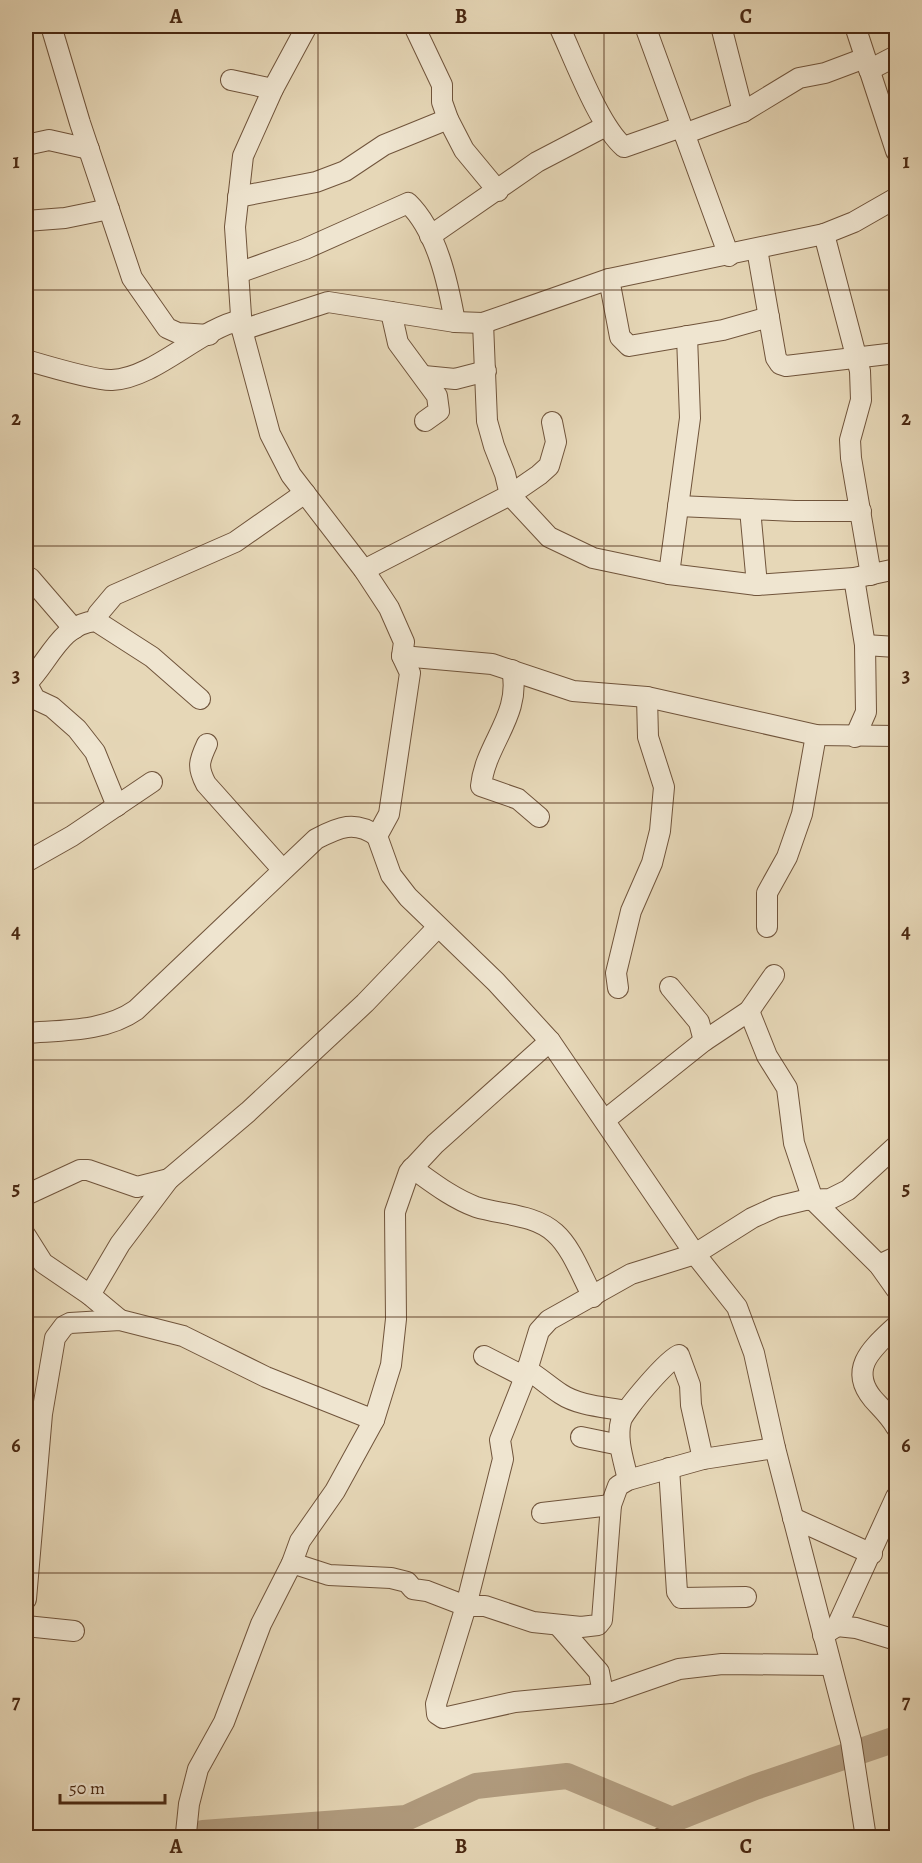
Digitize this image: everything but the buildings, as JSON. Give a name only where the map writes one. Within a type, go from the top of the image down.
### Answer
[{"type":"street","points":[[51,26],[132,278],[155,314],[167,328],[178,333],[209,335]]},
{"type":"street","points":[[307,26],[273,89],[243,156],[235,227],[242,325],[270,434],[291,475],[364,570],[389,608],[404,642],[402,656],[410,673],[390,808],[376,836]]},
{"type":"street","points":[[414,26],[442,85],[442,102],[448,119],[464,150],[498,191]]},
{"type":"street","points":[[558,26],[606,126],[614,139],[624,147],[743,112],[799,78],[897,56]]},
{"type":"street","points":[[645,26],[729,256]]},
{"type":"street","points":[[721,26],[743,112]]},
{"type":"street","points":[[855,26],[897,151]]},
{"type":"street","points":[[231,80],[273,89]]},
{"type":"street","points":[[238,197],[316,182],[345,171],[384,145],[448,119]]},
{"type":"street","points":[[430,236],[537,162],[606,126]]},
{"type":"street","points":[[26,145],[49,140],[89,148]]},
{"type":"street","points":[[40,364],[110,380],[129,377],[209,335],[221,324],[242,325],[328,302],[455,322],[483,323],[609,279],[729,256],[824,234],[854,222],[897,198]]},
{"type":"street","points":[[238,273],[305,249],[408,203],[430,236],[450,292],[455,322]]},
{"type":"street","points":[[26,221],[65,218],[109,209]]},
{"type":"street","points":[[824,234],[857,356],[861,400],[850,440],[861,511],[866,712],[855,737]]},
{"type":"street","points":[[757,249],[776,358],[780,364],[786,366],[897,353]]},
{"type":"street","points":[[609,279],[621,337],[629,346],[723,330],[769,316]]},
{"type":"street","points":[[391,312],[398,343],[437,396],[439,411],[425,421]]},
{"type":"street","points":[[483,323],[487,421],[510,495],[549,537],[593,558],[669,574],[757,585],[862,576],[897,570]]},
{"type":"street","points":[[669,574],[690,418],[687,336]]},
{"type":"street","points":[[424,376],[455,379],[486,370]]},
{"type":"street","points":[[364,570],[510,495],[549,466],[556,442],[552,422]]},
{"type":"street","points":[[96,621],[98,614],[114,595],[235,542],[305,493]]},
{"type":"street","points":[[678,506],[861,511]]},
{"type":"street","points":[[750,509],[757,585]]},
{"type":"street","points":[[26,576],[75,629]]},
{"type":"street","points":[[96,621],[75,629],[58,641],[46,663],[26,684],[35,699],[52,708],[77,729],[95,752],[117,806]]},
{"type":"street","points":[[96,621],[152,657],[200,699]]},
{"type":"street","points":[[865,645],[897,647]]},
{"type":"street","points":[[402,656],[492,664],[534,680],[573,691],[647,697],[816,735],[897,736]]},
{"type":"street","points":[[512,670],[516,686],[509,712],[483,767],[481,786],[518,799],[539,817]]},
{"type":"street","points":[[618,988],[616,973],[632,907],[652,863],[660,831],[664,787],[648,737],[647,697]]},
{"type":"street","points":[[767,927],[767,893],[787,857],[802,814],[816,735]]},
{"type":"street","points":[[207,744],[198,763],[199,771],[206,784],[282,869]]},
{"type":"street","points":[[26,862],[72,836],[152,782]]},
{"type":"street","points":[[26,1033],[100,1026],[122,1020],[136,1010],[316,838],[338,828],[352,825],[366,828],[376,836],[391,875],[437,928],[496,982],[550,1041],[695,1254],[737,1307],[754,1353],[793,1518],[830,1631],[831,1665],[851,1741],[866,1838]]},
{"type":"street","points":[[90,1295],[120,1244],[169,1179],[248,1112],[365,1002],[437,928]]},
{"type":"street","points":[[605,1120],[704,1041],[750,1011],[774,975]]},
{"type":"street","points":[[670,987],[699,1022],[704,1041]]},
{"type":"street","points":[[750,1011],[767,1056],[787,1088],[794,1143],[813,1200],[888,1261],[897,1289]]},
{"type":"street","points":[[186,1833],[189,1804],[198,1769],[224,1722],[261,1624],[292,1563],[300,1541],[335,1491],[374,1420],[391,1365],[396,1319],[395,1212],[400,1193],[412,1168],[435,1144],[550,1041]]},
{"type":"street","points":[[831,1665],[723,1664],[679,1669],[610,1693],[515,1702],[443,1718],[437,1714],[436,1704],[466,1606],[503,1459],[500,1440],[526,1373],[538,1331],[549,1320],[631,1274],[695,1254],[752,1218],[776,1207],[830,1199],[848,1190],[897,1146]]},
{"type":"street","points":[[412,1168],[444,1192],[477,1207],[543,1225],[554,1232],[563,1240],[593,1297]]},
{"type":"street","points":[[26,1195],[80,1170],[88,1170],[137,1187],[169,1179]]},
{"type":"street","points":[[26,1236],[43,1263],[90,1295],[120,1320]]},
{"type":"street","points":[[26,1599],[42,1414],[55,1338],[64,1326],[70,1323],[120,1320],[183,1336],[277,1381],[374,1420]]},
{"type":"street","points":[[897,1326],[878,1343],[864,1362],[860,1376],[868,1393],[897,1427]]},
{"type":"street","points":[[628,1480],[620,1445],[621,1420],[667,1362],[679,1355],[690,1385],[703,1459]]},
{"type":"street","points":[[484,1356],[549,1383],[562,1395],[626,1411]]},
{"type":"street","points":[[581,1437],[620,1445]]},
{"type":"street","points":[[292,1563],[329,1575],[391,1578],[406,1582],[413,1589],[427,1591],[466,1606],[484,1606],[533,1622],[581,1627],[598,1625],[602,1620],[611,1505],[618,1486],[628,1480],[703,1459],[775,1448]]},
{"type":"street","points":[[669,1468],[677,1592],[681,1598],[746,1598]]},
{"type":"street","points":[[830,1631],[872,1554],[897,1497]]},
{"type":"street","points":[[542,1512],[611,1505]]},
{"type":"street","points":[[793,1518],[872,1554]]},
{"type":"street","points":[[558,1625],[586,1653],[599,1671],[602,1688],[610,1693]]},
{"type":"street","points":[[26,1626],[74,1631]]},
{"type":"street","points":[[830,1631],[856,1628],[897,1640]]},
{"type":"waterway","points":[[186,1838],[203,1833],[406,1818],[476,1786],[567,1776],[672,1820],[755,1787],[896,1739]]},
{"type":"waterway","points":[[645,1838],[672,1820]]}]
